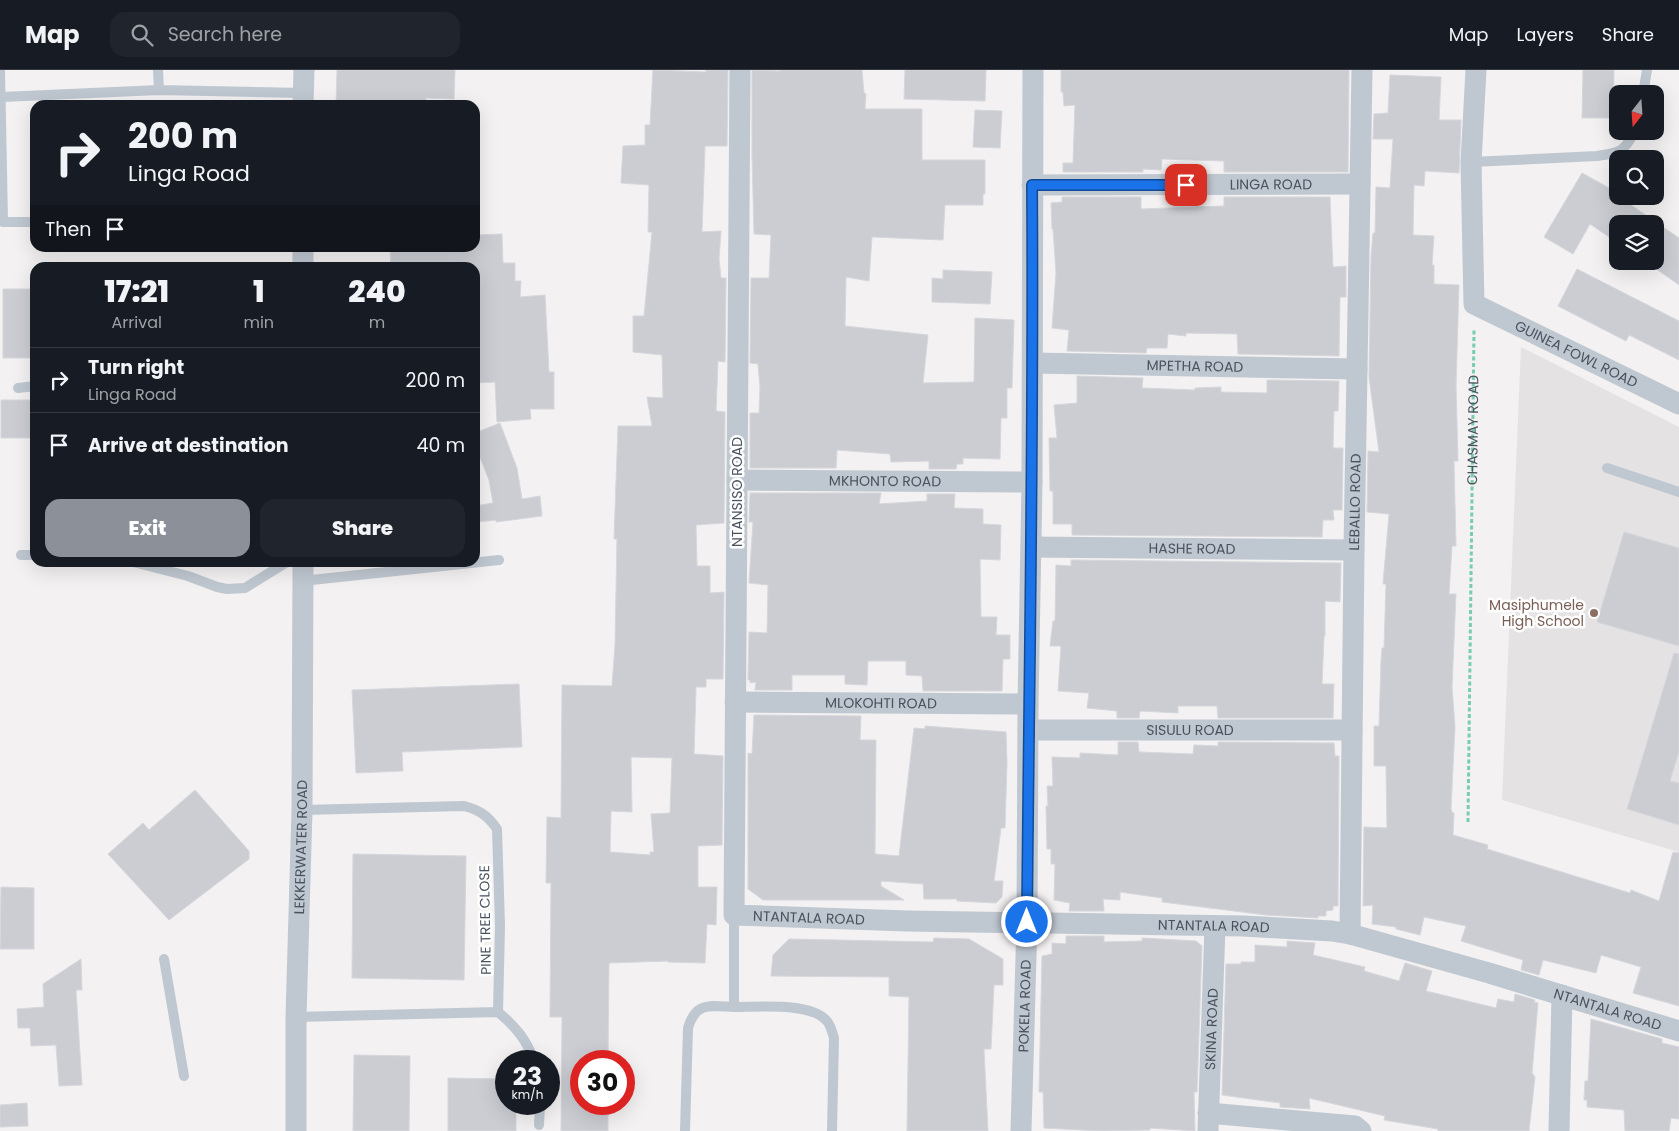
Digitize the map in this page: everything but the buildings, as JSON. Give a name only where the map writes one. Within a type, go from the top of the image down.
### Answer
[{"type":"street","points":[[304,70],[304,99]]},
{"type":"street","name":"NTANSISO ROAD","points":[[734,915],[740,70]]},
{"type":"street","name":"POKELA ROAD","points":[[1021,1131],[1027,922],[1032,482],[1033,70]]},
{"type":"street","name":"LEBALLO ROAD","points":[[1350,934],[1362,70]]},
{"type":"street","points":[[1474,304],[1471,162],[1476,70]]},
{"type":"street","name":"LINGA ROAD","points":[[1032,185],[1360,184]]},
{"type":"street","name":"GUINEA FOWL ROAD","points":[[1474,304],[1679,404]]},
{"type":"street","name":"MPETHA ROAD","points":[[1033,363],[1357,369]]},
{"type":"street","name":"MKHONTO ROAD","points":[[737,480],[1032,482]]},
{"type":"street","name":"HASHE ROAD","points":[[1031,547],[1354,550]]},
{"type":"street","name":"LEKKERWATER ROAD","points":[[296,1131],[296,1017],[302,810],[302,572]]},
{"type":"street","name":"MLOKOHTI ROAD","points":[[735,702],[1028,704]]},
{"type":"street","name":"SISULU ROAD","points":[[1028,730],[1352,730]]},
{"type":"street","name":"NTANTALA ROAD","points":[[734,915],[907,921],[1215,926],[1332,931],[1350,934],[1562,994],[1679,1031]]},
{"type":"street","name":"SKINA ROAD","points":[[1208,1122],[1215,926]]},
{"type":"street","points":[[1559,1131],[1562,994]]},
{"type":"street","points":[[1208,1122],[1355,1126],[1361,1131]]},
{"type":"lane","points":[[0,70],[2,97],[2,222],[30,222]]},
{"type":"lane","points":[[158,70],[159,90]]},
{"type":"lane","points":[[1644,85],[1647,70]]},
{"type":"lane","points":[[2,97],[159,90],[304,99]]},
{"type":"lane","points":[[1471,162],[1607,154],[1624,149],[1630,140]]},
{"type":"lane","points":[[18,388],[30,387]]},
{"type":"lane","points":[[1607,468],[1679,492]]},
{"type":"lane","points":[[21,555],[30,555]]},
{"type":"lane","points":[[480,561],[499,560]]},
{"type":"lane","points":[[153,567],[188,576],[217,587],[236,589],[245,588],[279,567]]},
{"type":"lane","points":[[302,572],[384,567]]},
{"type":"lane","name":"PINE TREE CLOSE","points":[[302,810],[464,806],[477,809],[492,821],[497,829],[500,926],[498,1012]]},
{"type":"lane","points":[[734,915],[734,1007]]},
{"type":"lane","points":[[164,959],[184,1076]]},
{"type":"lane","points":[[685,1131],[687,1038],[690,1020],[698,1010],[709,1006],[804,1008],[814,1011],[826,1020],[834,1038],[832,1131]]},
{"type":"lane","points":[[296,1017],[498,1012],[514,1026],[524,1039],[529,1050]]},
{"type":"lane","points":[[539,1115],[539,1125]]},
{"type":"path","name":"CHASMAY ROAD","points":[[1468,822],[1474,304]]},
{"type":"shaded area","name":"Masiphumele High School","points":[[1521,347],[1679,427],[1679,852],[1502,800]]},
{"type":"place","name":"Masiphumele High School","points":[[1594,613]]},
{"type":"route","points":[[1027,922],[1033,363],[1032,185],[1186,185]]}]
